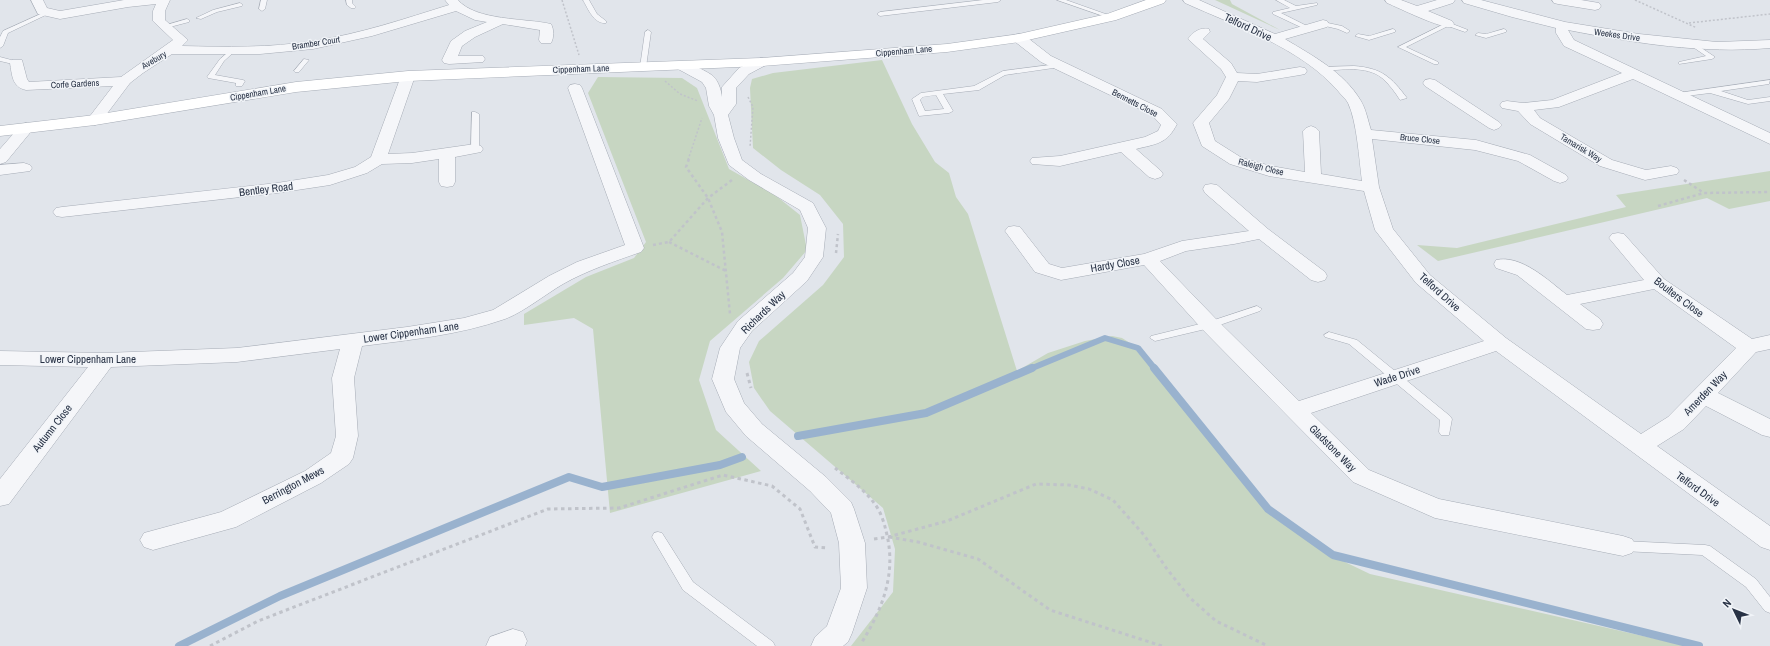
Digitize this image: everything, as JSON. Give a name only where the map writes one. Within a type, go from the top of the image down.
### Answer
[{"type":"street","points":[[38,0],[42,11],[60,14],[128,3],[163,0]]},
{"type":"street","name":"Avebury","points":[[95,120],[125,81],[138,70],[171,50],[181,40],[159,21],[159,11],[163,0]]},
{"type":"street","name":"Cippenham Lane","points":[[0,130],[95,120],[296,86],[408,76],[665,67],[761,62],[947,48],[1019,38],[1111,17],[1159,0]]},
{"type":"street","name":"Telford Drive","points":[[1189,0],[1274,38],[1322,69],[1337,81],[1355,102],[1364,134],[1371,187],[1384,230],[1423,279],[1499,343],[1770,540]]},
{"type":"street","points":[[1391,0],[1448,24]]},
{"type":"street","points":[[1415,11],[1448,0]]},
{"type":"street","name":"Weekes Drive","points":[[1468,0],[1507,13],[1607,35],[1692,44],[1770,44]]},
{"type":"street","points":[[1558,0],[1596,6]]},
{"type":"street","points":[[454,4],[479,17],[546,27],[546,40]]},
{"type":"street","name":"Bramber Court","points":[[171,50],[309,53],[454,4]]},
{"type":"street","points":[[478,59],[449,60],[456,44],[470,34],[500,21]]},
{"type":"street","points":[[1274,38],[1323,24]]},
{"type":"street","points":[[1562,26],[1562,33],[1569,43],[1770,139]]},
{"type":"street","points":[[1204,32],[1195,39],[1226,66],[1233,77],[1257,78],[1300,71]]},
{"type":"street","name":"Bennetts Close","points":[[1019,38],[1046,59],[1058,66],[1157,112],[1170,124],[1164,134],[1159,138],[1060,161],[1038,160]]},
{"type":"street","name":"Corfe Gardens","points":[[17,62],[20,89],[125,81]]},
{"type":"street","points":[[712,114],[729,104],[729,87],[744,71],[761,62]]},
{"type":"street","name":"Richards Way","points":[[683,66],[708,79],[713,88],[716,106],[712,114],[726,138],[735,162],[752,165],[755,177],[807,207],[817,228],[814,257],[800,277],[745,326],[730,348],[723,379],[734,406],[754,430],[818,484],[842,509],[852,543],[854,588],[838,633],[825,646]]},
{"type":"street","points":[[1507,105],[1524,107],[1554,104],[1633,74]]},
{"type":"street","points":[[408,76],[378,158],[412,158],[475,149]]},
{"type":"street","name":"Raleigh Close","points":[[1233,77],[1224,96],[1201,123],[1208,143],[1236,161],[1269,171],[1371,187]]},
{"type":"street","name":"Bruce Close","points":[[1430,83],[1474,129],[1560,178]]},
{"type":"street","points":[[575,88],[635,248]]},
{"type":"street","name":"Tamarisk Way","points":[[1524,107],[1535,121],[1606,163],[1645,175],[1671,171]]},
{"type":"street","name":"Bruce Close","points":[[1364,134],[1474,129],[1494,125]]},
{"type":"street","points":[[0,159],[26,128]]},
{"type":"street","points":[[1311,131],[1313,178]]},
{"type":"street","points":[[1124,147],[1156,174]]},
{"type":"street","points":[[447,154],[447,182]]},
{"type":"street","name":"Bentley Road","points":[[62,212],[278,188],[330,180],[361,170],[378,158]]},
{"type":"street","points":[[0,170],[24,168]]},
{"type":"street","points":[[1211,189],[1262,233],[1318,276]]},
{"type":"street","name":"Hardy Close","points":[[1014,231],[1042,268],[1061,274],[1148,259],[1182,246],[1234,239],[1262,233]]},
{"type":"street","name":"Boulters Close","points":[[1618,238],[1657,283],[1749,347]]},
{"type":"street","name":"Lower Cippenham Lane","points":[[0,358],[105,360],[237,354],[408,334],[465,324],[500,314],[556,280],[584,266],[635,248]]},
{"type":"street","name":"Gladstone Way","points":[[1148,259],[1210,325],[1361,476],[1435,508],[1623,546]]},
{"type":"street","points":[[1502,264],[1524,271],[1593,324]]},
{"type":"street","points":[[1565,301],[1657,283]]},
{"type":"street","name":"Berrington Mews","points":[[153,540],[227,520],[312,477],[341,458],[347,436],[343,378],[353,340]]},
{"type":"street","points":[[1749,347],[1770,342]]},
{"type":"street","name":"Wade Drive","points":[[1296,410],[1395,376],[1499,343]]},
{"type":"street","name":"Amerden Way","points":[[1639,446],[1676,423],[1749,347]]},
{"type":"street","name":"Autumn Close","points":[[0,497],[105,360]]},
{"type":"street","points":[[1703,394],[1770,429]]},
{"type":"lane","points":[[262,9],[264,0]]},
{"type":"lane","points":[[349,0],[349,4],[353,7]]},
{"type":"lane","points":[[586,0],[594,15],[604,22]]},
{"type":"lane","points":[[880,14],[998,0]]},
{"type":"lane","points":[[1060,0],[1111,17]]},
{"type":"lane","points":[[1279,0],[1297,9]]},
{"type":"lane","points":[[1309,28],[1275,13],[1315,4]]},
{"type":"lane","points":[[199,18],[215,11],[240,5]]},
{"type":"lane","points":[[0,46],[3,33],[47,13]]},
{"type":"lane","points":[[166,26],[187,21]]},
{"type":"lane","points":[[1323,24],[1340,27],[1347,31]]},
{"type":"lane","points":[[1436,63],[1401,46],[1448,24],[1465,30]]},
{"type":"lane","points":[[1478,35],[1486,36],[1504,30]]},
{"type":"lane","points":[[1358,36],[1369,38],[1394,31]]},
{"type":"lane","points":[[643,68],[648,32]]},
{"type":"lane","points":[[1681,63],[1712,57],[1692,44]]},
{"type":"lane","points":[[232,51],[222,60],[210,77],[241,81],[239,84]]},
{"type":"lane","points":[[297,71],[309,53]]},
{"type":"lane","points":[[0,59],[17,62]]},
{"type":"lane","points":[[938,92],[976,88],[1003,73],[1058,66]]},
{"type":"lane","points":[[1322,69],[1351,67],[1368,69],[1384,76],[1403,98]]},
{"type":"lane","points":[[1678,95],[1769,82]]},
{"type":"lane","points":[[1711,90],[1748,102],[1770,99]]},
{"type":"lane","points":[[475,114],[475,149]]},
{"type":"lane","points":[[1155,338],[1210,325],[1257,309]]},
{"type":"lane","points":[[1328,335],[1353,342],[1395,376],[1446,419],[1445,432]]},
{"type":"lane","points":[[658,537],[688,586],[768,646]]},
{"type":"lane","points":[[1623,546],[1705,550],[1751,583],[1770,607]]},
{"type":"path","points":[[562,0],[584,69]]},
{"type":"path","points":[[1635,0],[1702,30]]},
{"type":"path","points":[[1688,24],[1770,14]]},
{"type":"path","points":[[665,67],[664,81],[680,94],[698,101],[701,107]]},
{"type":"path","points":[[669,242],[708,198],[752,165],[750,148],[753,107],[748,96],[749,92]]},
{"type":"path","points":[[712,114],[700,129],[690,151],[686,167],[708,198],[722,232],[730,316],[745,326]]},
{"type":"path","points":[[1671,171],[1704,193]]},
{"type":"path","points":[[1658,206],[1704,193],[1770,192]]},
{"type":"path","points":[[835,257],[838,245],[838,230]]},
{"type":"path","points":[[635,248],[669,242],[726,271]]},
{"type":"path","points":[[746,369],[753,395]]},
{"type":"path","points":[[834,468],[875,504],[888,537],[892,561],[887,593],[871,628],[859,646]]},
{"type":"path","points":[[210,646],[258,620],[548,509],[619,508],[723,475],[772,486],[800,509],[815,547],[828,548],[888,537],[947,521],[1036,484],[1069,484],[1089,489],[1113,500],[1144,535],[1167,569],[1189,597],[1216,621],[1268,646]]},
{"type":"path","points":[[888,537],[918,542],[978,559],[1050,610],[1162,646]]},
{"type":"green space","points":[[1215,0],[1230,0],[1232,4],[1280,30]]},
{"type":"green space","points":[[882,60],[912,124],[935,162],[949,173],[956,197],[968,214],[1017,371],[1048,353],[1085,341],[1112,336],[1122,338],[1130,343],[1245,477],[1274,517],[1322,551],[1370,574],[1687,646],[851,646],[893,592],[895,549],[883,508],[770,411],[754,388],[749,362],[759,341],[823,285],[844,257],[843,224],[820,195],[781,170],[753,148],[750,88],[752,79],[773,73]]},
{"type":"green space","points":[[598,77],[682,78],[697,88],[729,169],[775,195],[800,215],[807,250],[783,278],[710,341],[699,380],[716,430],[761,471],[610,513],[593,329],[574,318],[524,325],[524,314],[586,277],[634,258],[646,242],[588,93]]},
{"type":"green space","points":[[1770,171],[1770,201],[1729,209],[1707,198],[1438,261],[1417,245],[1457,248],[1626,207],[1616,195]]},
{"type":"waterway","points":[[1030,369],[1105,338],[1138,348],[1155,369]]},
{"type":"waterway","points":[[798,436],[926,413],[1032,368]]},
{"type":"waterway","points":[[1154,368],[1268,509],[1333,555],[1699,646]]},
{"type":"waterway","points":[[179,646],[280,596],[569,477],[602,487],[720,465],[742,457]]}]
